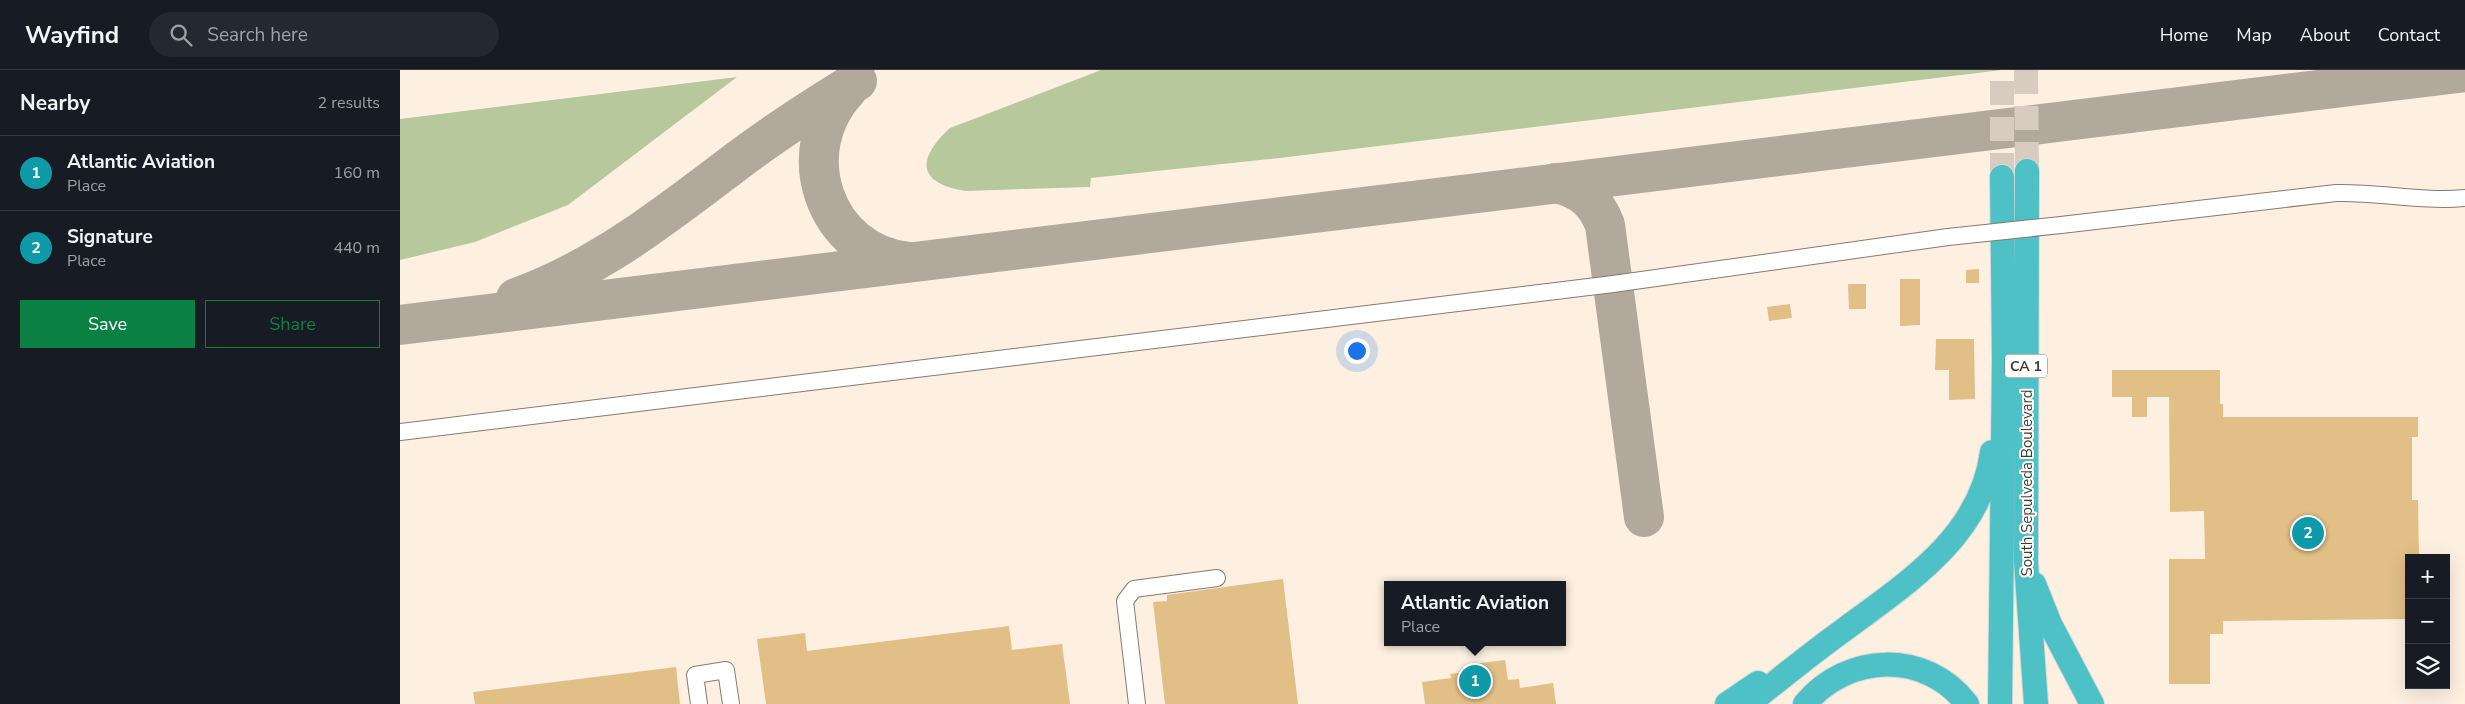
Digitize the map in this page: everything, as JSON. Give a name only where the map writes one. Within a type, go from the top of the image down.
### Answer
[{"type":"highway","name":"South Sepulveda Boulevard","points":[[2027,171],[2026,562],[2036,704]]},
{"type":"highway","name":"South Sepulveda Boulevard","points":[[2000,704],[2004,358],[2002,177]]},
{"type":"highway","points":[[1748,704],[1820,647],[1922,572],[1956,538],[1978,503],[1990,470],[2004,358]]},
{"type":"highway","points":[[2026,562],[2050,624],[2092,704]]},
{"type":"highway","points":[[1727,704],[1790,660],[1820,647]]},
{"type":"highway","points":[[1805,704],[1820,688],[1838,676],[1860,667],[1888,664],[1911,667],[1934,675],[1957,692],[1967,704]]},
{"type":"lane","points":[[400,432],[1613,284],[1948,237],[2336,193],[2381,194],[2438,200],[2465,198]]},
{"type":"lane","points":[[1137,704],[1125,601],[1134,589],[1217,578]]},
{"type":"lane","points":[[699,704],[695,675],[726,670],[731,704]]},
{"type":"green space","points":[[1101,70],[2002,70],[1280,158],[1091,178],[1090,187],[965,191],[937,182],[930,175],[927,168],[927,159],[939,139],[950,128]]},
{"type":"green space","points":[[737,77],[568,205],[475,242],[400,260],[400,119]]},
{"type":"building","points":[[1979,269],[1979,283],[1966,283],[1966,270]]},
{"type":"building","points":[[1900,279],[1920,279],[1920,325],[1900,326]]},
{"type":"building","points":[[1848,284],[1866,284],[1866,309],[1849,309]]},
{"type":"building","points":[[1790,304],[1792,318],[1769,321],[1767,307]]},
{"type":"building","points":[[1936,339],[1974,339],[1975,399],[1949,400],[1949,370],[1935,370]]},
{"type":"building","points":[[2112,370],[2220,370],[2220,404],[2223,404],[2223,417],[2418,417],[2418,437],[2412,437],[2412,500],[2418,500],[2419,554],[2405,554],[2405,619],[2223,621],[2223,634],[2210,634],[2210,684],[2169,684],[2169,559],[2205,559],[2204,511],[2170,512],[2169,397],[2147,397],[2147,417],[2132,417],[2132,397],[2112,397]]},
{"type":"building","points":[[1283,579],[1298,704],[1165,704],[1153,602],[1167,601],[1167,595]]},
{"type":"building","points":[[1009,626],[1012,650],[1062,644],[1070,704],[766,704],[757,639],[805,633],[807,651]]},
{"type":"building","points":[[1505,660],[1508,680],[1519,679],[1520,688],[1553,683],[1556,704],[1425,704],[1422,682],[1451,678],[1450,674],[1472,671],[1472,664]]},
{"type":"building","points":[[676,667],[680,704],[475,704],[473,692]]},
{"type":"taxiway","points":[[400,325],[2465,72]]},
{"type":"taxiway","points":[[516,298],[573,273],[626,242],[775,134],[857,81]]},
{"type":"taxiway","points":[[847,90],[830,115],[821,141],[819,169],[825,196],[837,220],[855,240],[879,255],[908,262]]},
{"type":"taxiway","points":[[1555,183],[1573,188],[1592,202],[1605,225],[1644,517]]},
{"type":"tunnel","points":[[2002,70],[2002,177]]},
{"type":"tunnel","points":[[2026,70],[2027,171]]},
{"type":"place","name":"Signature","points":[[2308,533]]},
{"type":"place","name":"Atlantic Aviation","points":[[1475,681]]}]
